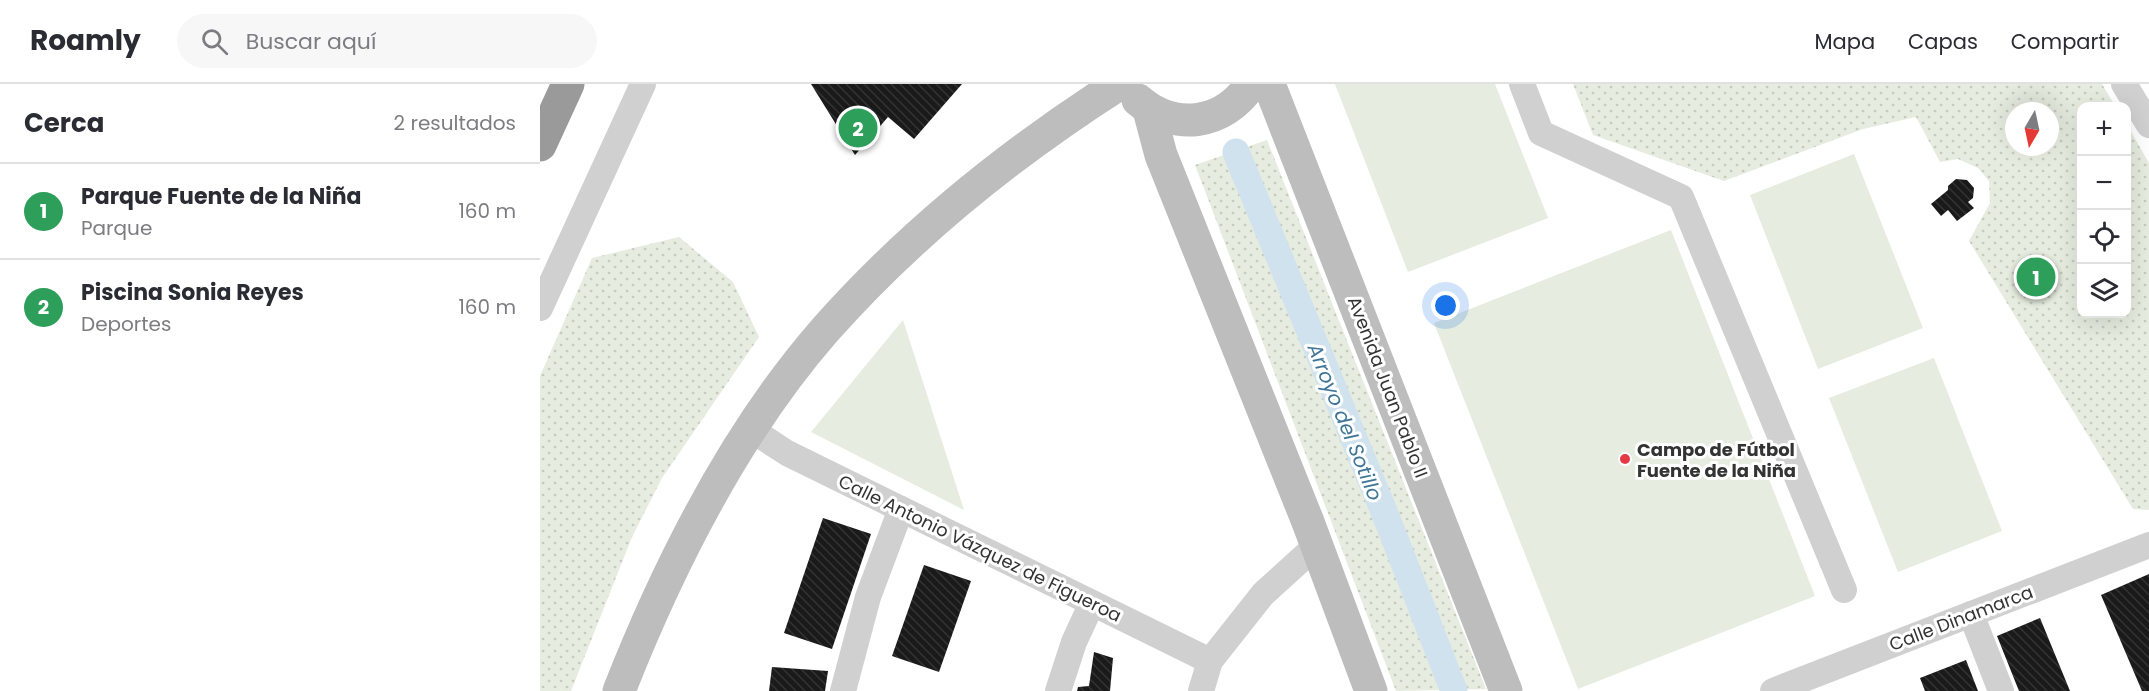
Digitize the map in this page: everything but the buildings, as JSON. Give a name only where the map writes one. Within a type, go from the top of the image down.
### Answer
[{"type":"highway","points":[[540,145],[568,84]]},
{"type":"street","points":[[540,308],[644,84]]},
{"type":"street","points":[[619,691],[644,628],[704,509],[752,430],[825,331],[912,241],[975,186],[1032,143],[1119,84]]},
{"type":"street","points":[[1126,84],[1135,97],[1149,110],[1171,119],[1194,121],[1216,116],[1236,103],[1251,84]]},
{"type":"street","name":"Avenida Juan Pablo II","points":[[1269,84],[1506,691]]},
{"type":"street","points":[[1522,84],[1541,133],[1681,197],[1844,590]]},
{"type":"street","points":[[2124,84],[2149,125]]},
{"type":"street","points":[[1149,110],[1161,155],[1317,545],[1371,691]]},
{"type":"street","name":"Calle Antonio Vázquez de Figueroa","points":[[752,430],[788,453],[1210,661]]},
{"type":"street","points":[[843,691],[868,597],[901,509]]},
{"type":"street","name":"Calle Dinamarca","points":[[1774,691],[2149,544]]},
{"type":"street","points":[[1201,691],[1210,661],[1263,594],[1317,545]]},
{"type":"street","points":[[1058,691],[1074,642],[1092,603]]},
{"type":"street","points":[[1971,615],[2001,691]]},
{"type":"shaded area","points":[[1335,84],[1495,84],[1548,218],[1408,272]]},
{"type":"shaded area","points":[[1573,84],[2102,84],[2113,102],[2077,102],[2077,318],[2131,318],[2131,132],[2149,163],[2149,510],[2133,509],[1969,241],[1990,203],[1989,181],[1978,168],[1958,159],[1940,162],[1916,117],[1863,129],[1724,181],[1593,135]]},
{"type":"shaded area","points":[[1267,140],[1486,689],[1396,691],[1195,165]]},
{"type":"shaded area","points":[[1854,154],[1923,328],[1818,369],[1750,195]]},
{"type":"shaded area","name":"Campo de Fútbol Fuente de la Niña","points":[[1671,230],[1815,596],[1578,689],[1434,323]]},
{"type":"shaded area","points":[[679,237],[733,282],[759,337],[662,478],[632,537],[571,691],[540,691],[540,376],[592,258]]},
{"type":"shaded area","points":[[903,320],[964,510],[811,432]]},
{"type":"shaded area","points":[[1934,358],[2002,531],[1898,572],[1829,398]]},
{"type":"waterway","name":"Arroyo del Sotillo","points":[[1236,152],[1387,519],[1454,691]]},
{"type":"place","name":"Piscina Sonia Reyes","points":[[858,128]]},
{"type":"place","name":"Parque Fuente de la Niña","points":[[2036,277]]},
{"type":"place","name":"Campo de Fútbol Fuente de la Niña","points":[[1625,459]]}]
